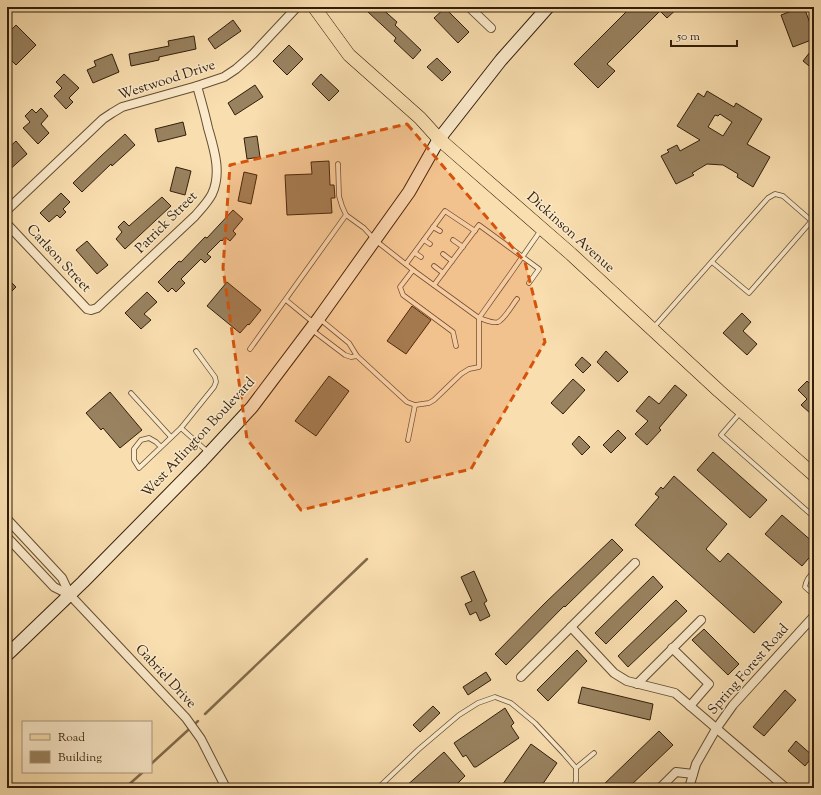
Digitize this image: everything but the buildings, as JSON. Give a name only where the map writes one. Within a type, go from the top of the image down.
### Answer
[{"type":"main road","name":"Dickinson Avenue","points":[[314,7],[350,55],[420,118],[440,139],[572,254],[741,411],[814,475]]},
{"type":"main road","name":"West Arlington Boulevard","points":[[7,655],[70,595],[252,407],[315,324],[409,192],[440,139],[501,60],[548,7]]},
{"type":"street","name":"Westwood Drive","points":[[7,210],[103,119],[122,107],[224,77],[253,54],[297,7]]},
{"type":"street","points":[[469,7],[491,28]]},
{"type":"street","name":"Patrick Street","points":[[91,310],[98,308],[195,216],[212,195],[217,176],[217,164],[197,86]]},
{"type":"street","name":"Carlson Street","points":[[7,224],[87,308],[91,310]]},
{"type":"street","points":[[7,519],[62,578],[70,595]]},
{"type":"street","points":[[7,536],[54,587],[70,595]]},
{"type":"street","points":[[521,677],[635,564]]},
{"type":"street","name":"Gabriel Drive","points":[[70,595],[186,718],[201,739],[226,788]]},
{"type":"street","name":"Spring Forest Road","points":[[689,788],[696,764],[716,729],[733,705],[814,616]]},
{"type":"street","points":[[637,684],[701,620]]},
{"type":"street","points":[[571,627],[614,673],[627,681],[675,693],[786,788]]},
{"type":"street","points":[[672,648],[709,684],[690,706]]},
{"type":"street","points":[[660,788],[676,772],[693,774]]},
{"type":"lane","points":[[338,164],[339,196],[346,215],[364,228],[375,240],[413,270],[479,318],[492,322],[498,322],[502,319],[517,299]]},
{"type":"lane","points":[[653,329],[768,198],[775,194],[784,196],[813,221],[749,292],[712,262]]},
{"type":"lane","points":[[406,264],[445,211],[475,231]]},
{"type":"lane","points":[[250,349],[346,215]]},
{"type":"lane","points":[[434,285],[479,225],[539,269],[529,283]]},
{"type":"lane","points":[[433,227],[440,232]]},
{"type":"lane","points":[[315,324],[349,343],[357,356],[407,402],[415,405],[429,403],[461,374],[470,369],[479,367],[479,318],[542,228]]},
{"type":"lane","points":[[424,240],[430,244]]},
{"type":"lane","points":[[453,240],[463,247]]},
{"type":"lane","points":[[415,253],[421,257]]},
{"type":"lane","points":[[443,254],[452,261]]},
{"type":"lane","points":[[434,266],[443,273]]},
{"type":"lane","points":[[413,270],[400,287],[403,295],[453,332],[456,346]]},
{"type":"lane","points":[[286,300],[315,324],[346,355],[351,357],[357,356]]},
{"type":"lane","points":[[161,447],[149,438],[141,440],[134,449],[134,460],[139,468],[181,428],[214,387],[216,382],[215,377],[196,351]]},
{"type":"lane","points":[[131,393],[171,437]]},
{"type":"lane","points":[[408,440],[415,405]]},
{"type":"lane","points":[[741,411],[721,435],[814,517]]},
{"type":"lane","points":[[181,428],[209,453]]},
{"type":"lane","points":[[814,572],[805,583],[805,587],[814,595]]},
{"type":"lane","points":[[378,788],[419,749],[459,716],[478,703],[495,697],[511,703],[535,723],[564,754],[576,768],[576,781],[573,788]]},
{"type":"lane","points":[[576,768],[594,753]]},
{"type":"highlighted area","points":[[407,124],[525,262],[545,342],[471,469],[301,510],[247,439],[223,268],[230,165]]},
{"type":"waterway","points":[[205,714],[367,559]]},
{"type":"waterway","points":[[152,763],[198,721]]},
{"type":"waterway","points":[[125,788],[142,773]]}]
